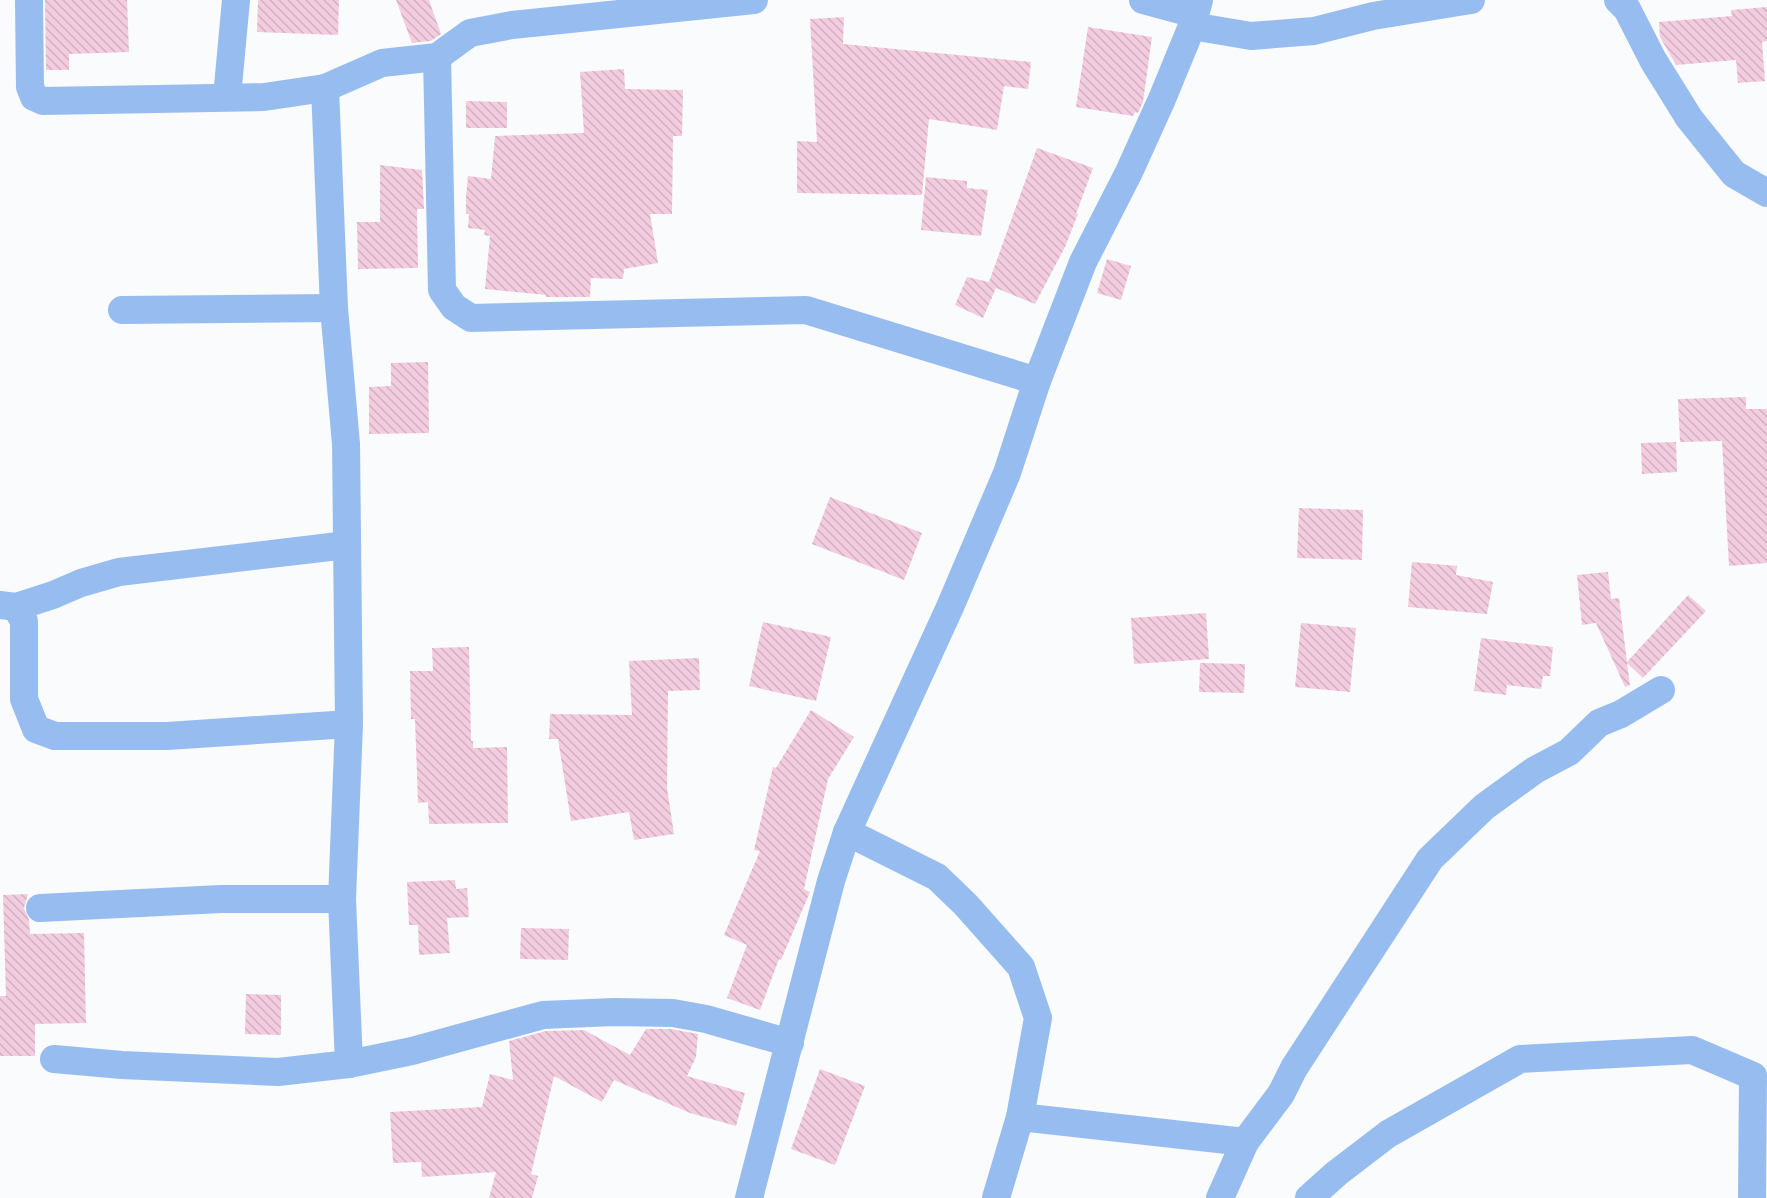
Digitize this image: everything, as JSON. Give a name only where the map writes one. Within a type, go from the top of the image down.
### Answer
[{"type":"street","points":[[29,0],[30,87],[34,97],[43,101],[264,97],[325,88],[382,63],[437,57],[470,33],[512,25],[754,0]]},
{"type":"street","points":[[227,97],[236,0]]},
{"type":"street","points":[[1143,0],[1195,13],[1251,36],[1314,31],[1373,16],[1471,0]]},
{"type":"street","points":[[1624,3],[1653,60],[1689,118],[1734,174],[1767,193]]},
{"type":"street","points":[[749,1198],[831,881],[847,832],[950,607],[1003,484],[1037,381],[1083,262],[1129,172],[1162,99],[1195,13]]},
{"type":"street","points":[[437,57],[442,290],[454,307],[471,318],[806,310],[1037,381]]},
{"type":"street","points":[[325,88],[334,308],[345,444],[349,724],[342,899],[349,1064]]},
{"type":"street","points":[[122,310],[334,308]]},
{"type":"street","points":[[8,606],[53,596],[81,583],[118,572],[347,545]]},
{"type":"street","points":[[8,606],[24,621],[24,699],[36,729],[45,733],[55,736],[168,736],[349,724]]},
{"type":"street","points":[[1220,1198],[1245,1142],[1281,1094],[1294,1068],[1430,859],[1484,807],[1535,770],[1569,752],[1599,723],[1621,714],[1661,690]]},
{"type":"street","points":[[847,832],[937,877],[966,905],[1021,967],[1038,1017],[1020,1117],[996,1198]]},
{"type":"street","points":[[40,908],[222,898],[342,899]]},
{"type":"street","points":[[54,1059],[134,1066],[278,1072],[349,1064],[412,1051],[543,1015],[614,1012],[673,1013],[706,1019],[790,1043]]},
{"type":"street","points":[[1309,1198],[1388,1134],[1520,1059],[1692,1050],[1753,1076],[1752,1198]]},
{"type":"street","points":[[1020,1117],[1245,1142]]},
{"type":"building","points":[[45,0],[127,0],[129,52],[69,54],[69,70],[46,70]]},
{"type":"building","points":[[258,0],[339,0],[338,35],[257,32]]},
{"type":"building","points":[[396,0],[429,0],[441,34],[431,41],[412,43]]},
{"type":"building","points":[[1767,7],[1767,41],[1762,42],[1765,81],[1738,83],[1736,60],[1676,65],[1660,37],[1659,22],[1732,16],[1731,10]]},
{"type":"building","points":[[844,17],[843,44],[1031,62],[1028,89],[1004,86],[997,130],[929,119],[922,195],[797,193],[797,141],[817,142],[810,19]]},
{"type":"building","points":[[1088,27],[1152,37],[1143,102],[1138,113],[1135,112],[1133,116],[1076,107]]},
{"type":"building","points":[[624,69],[625,89],[683,90],[682,136],[673,136],[672,214],[650,214],[658,263],[624,269],[623,279],[591,278],[590,297],[546,297],[546,295],[485,289],[490,236],[484,235],[485,230],[468,228],[469,214],[466,214],[466,196],[468,176],[491,179],[495,136],[584,133],[580,72]]},
{"type":"building","points":[[466,101],[507,102],[507,128],[466,128]]},
{"type":"building","points":[[1037,148],[1093,168],[1065,247],[1035,304],[996,288],[983,318],[955,305],[967,277],[989,282]]},
{"type":"building","points":[[380,165],[422,170],[424,209],[417,209],[418,268],[358,269],[357,222],[380,222]]},
{"type":"building","points":[[926,177],[967,181],[967,188],[988,190],[981,236],[921,230]]},
{"type":"building","points":[[1107,259],[1131,266],[1121,300],[1097,293]]},
{"type":"building","points":[[428,362],[429,433],[369,434],[369,387],[391,386],[391,363]]},
{"type":"building","points":[[1746,397],[1746,409],[1767,409],[1767,563],[1729,566],[1722,441],[1680,442],[1678,399]]},
{"type":"building","points":[[1676,442],[1677,472],[1642,474],[1641,443]]},
{"type":"building","points":[[830,497],[922,533],[904,580],[812,544]]},
{"type":"building","points":[[1299,508],[1363,510],[1362,560],[1297,558]]},
{"type":"building","points":[[1412,562],[1457,566],[1456,575],[1493,582],[1487,614],[1408,607]]},
{"type":"building","points":[[1608,572],[1611,599],[1619,598],[1627,662],[1688,595],[1706,611],[1643,678],[1627,663],[1630,685],[1625,687],[1596,623],[1582,625],[1577,575]]},
{"type":"building","points":[[1206,613],[1209,659],[1134,664],[1131,618]]},
{"type":"building","points":[[763,622],[831,637],[816,701],[749,686]]},
{"type":"building","points":[[1301,623],[1356,628],[1350,692],[1295,687]]},
{"type":"building","points":[[1481,638],[1553,647],[1550,676],[1543,676],[1541,689],[1507,685],[1506,695],[1474,691]]},
{"type":"building","points":[[469,647],[471,741],[473,741],[473,748],[507,747],[508,823],[429,824],[428,802],[418,803],[415,719],[411,719],[410,671],[433,671],[432,648]]},
{"type":"building","points":[[699,658],[700,690],[668,691],[667,788],[674,834],[634,840],[629,812],[571,821],[558,739],[549,739],[550,714],[632,715],[629,661]]},
{"type":"building","points":[[1200,663],[1245,664],[1244,693],[1199,692]]},
{"type":"building","points":[[811,710],[854,737],[828,779],[804,889],[810,892],[781,960],[779,959],[760,1010],[727,998],[747,945],[724,935],[760,851],[754,850],[773,767],[776,768]]},
{"type":"building","points":[[455,880],[456,889],[467,888],[469,917],[447,918],[450,953],[419,955],[418,925],[409,925],[407,882]]},
{"type":"building","points":[[28,894],[24,908],[29,920],[30,934],[84,933],[86,1023],[35,1024],[35,1056],[0,1056],[0,996],[6,996],[3,895]]},
{"type":"building","points":[[521,928],[569,929],[568,960],[520,959]]},
{"type":"building","points":[[246,994],[281,995],[281,1035],[245,1034]]},
{"type":"building","points":[[646,1029],[671,1029],[698,1034],[696,1057],[687,1076],[745,1093],[736,1126],[690,1113],[614,1080],[602,1102],[554,1076],[531,1174],[538,1176],[532,1198],[489,1198],[496,1172],[422,1177],[421,1162],[393,1163],[390,1112],[482,1107],[490,1074],[513,1080],[509,1041],[546,1031],[584,1030],[630,1055]]},
{"type":"building","points":[[820,1069],[865,1086],[835,1165],[791,1149]]}]
